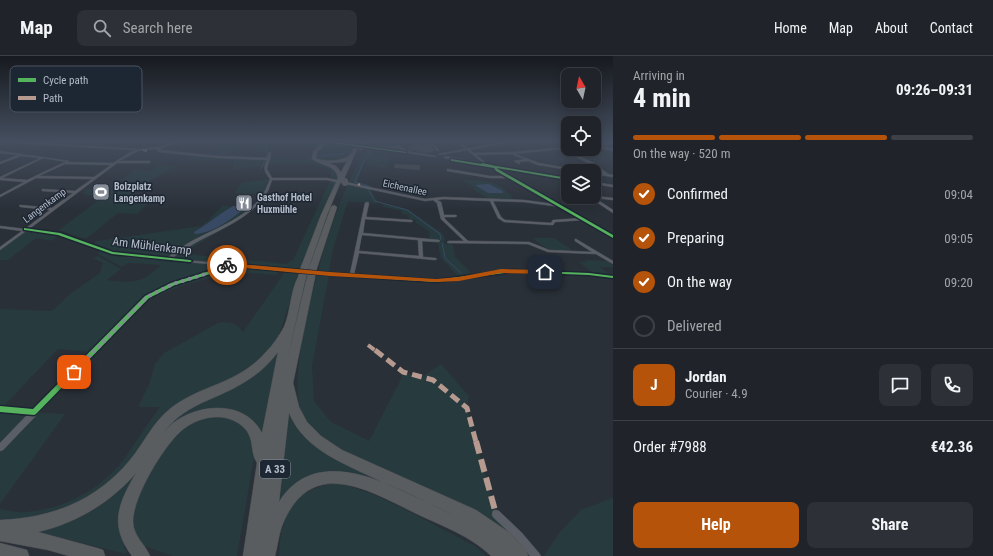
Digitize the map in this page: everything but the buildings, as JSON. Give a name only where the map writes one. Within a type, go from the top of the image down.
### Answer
[{"type":"highway","points":[[324,163],[337,169],[342,181]]},
{"type":"highway","name":"A 33","points":[[342,181],[349,163]]},
{"type":"highway","name":"A 33","points":[[265,556],[287,382],[307,277],[324,215],[351,163]]},
{"type":"highway","name":"A 33","points":[[250,556],[262,466],[288,328],[307,277]]},
{"type":"highway","points":[[0,528],[25,528],[54,521],[79,511],[102,496],[126,475],[162,424],[175,412],[190,402],[249,375],[265,362],[277,348],[288,328]]},
{"type":"highway","points":[[287,382],[290,399],[300,424],[318,443],[337,454],[471,514],[504,539],[520,556]]},
{"type":"highway","points":[[142,556],[129,540],[124,520],[128,504],[137,483],[167,437],[177,427],[189,419],[212,412],[225,412],[236,415],[244,420],[254,430],[260,447],[262,466]]},
{"type":"highway","points":[[265,556],[280,514],[291,496],[304,486],[318,480],[335,476],[374,485],[476,534],[502,556]]},
{"type":"highway","points":[[0,532],[48,542],[97,556]]},
{"type":"highway","points":[[0,551],[21,556]]},
{"type":"street","points":[[0,178],[31,163]]},
{"type":"street","points":[[0,196],[62,163]]},
{"type":"street","name":"Langenkamp","points":[[0,249],[74,192],[115,163]]},
{"type":"street","points":[[168,259],[184,247],[228,225],[246,213],[265,194],[270,185],[270,179],[265,170],[267,163]]},
{"type":"street","points":[[480,163],[560,178]]},
{"type":"street","points":[[484,163],[495,167],[509,177],[613,237]]},
{"type":"street","points":[[536,163],[561,168]]},
{"type":"street","points":[[592,163],[607,175]]},
{"type":"street","points":[[448,170],[490,177],[509,177]]},
{"type":"street","points":[[601,174],[613,176]]},
{"type":"street","points":[[35,177],[94,178]]},
{"type":"street","points":[[0,178],[27,181]]},
{"type":"street","name":"Eichenallee","points":[[270,179],[327,178],[424,200],[443,198],[524,201],[560,206]]},
{"type":"street","points":[[601,184],[613,186]]},
{"type":"street","points":[[44,190],[74,192]]},
{"type":"street","points":[[0,192],[7,192]]},
{"type":"street","points":[[601,198],[613,199]]},
{"type":"street","points":[[435,200],[439,202],[442,216],[467,242]]},
{"type":"street","points":[[491,200],[500,218],[504,221],[552,224],[554,221],[583,219]]},
{"type":"street","points":[[352,275],[367,203]]},
{"type":"street","points":[[601,204],[613,212]]},
{"type":"street","points":[[21,206],[52,209]]},
{"type":"street","points":[[442,216],[455,216]]},
{"type":"street","points":[[364,218],[411,221]]},
{"type":"street","name":"Am Mühlenkamp","points":[[0,227],[59,234],[112,253],[352,275],[436,281],[511,271],[589,274],[613,277]]},
{"type":"street","points":[[361,234],[438,241]]},
{"type":"street","points":[[420,239],[421,258]]},
{"type":"street","points":[[576,240],[613,264]]},
{"type":"street","points":[[449,242],[529,243],[548,251],[596,253]]},
{"type":"street","points":[[357,252],[436,259]]},
{"type":"street","points":[[0,448],[147,297],[164,288],[218,270],[224,264]]},
{"type":"street","points":[[0,409],[34,412]]},
{"type":"street","points":[[496,514],[519,536],[536,556]]},
{"type":"green space","points":[[233,163],[292,163],[270,165],[233,170]]},
{"type":"green space","points":[[301,163],[320,163],[336,169],[339,177],[300,269],[281,268],[276,275],[236,272],[224,274],[181,286],[154,297],[146,296],[89,352],[58,349],[0,410],[0,309],[52,311],[70,294],[100,273],[103,263],[93,258],[98,256],[121,269],[107,280],[123,282],[136,281],[148,276],[161,265],[128,263],[122,267],[98,254],[100,250],[128,257],[189,263],[193,260],[131,254],[113,251],[93,244],[97,241],[201,226],[222,206],[233,206],[194,232],[226,221],[238,214],[244,209],[243,207],[250,209],[230,225],[185,252],[186,254],[286,264],[293,260],[331,179],[331,171],[309,164]]},
{"type":"green space","points":[[358,163],[388,163],[388,169],[364,164],[357,182],[372,186],[370,188],[378,203],[383,204],[348,201],[333,249],[329,272],[318,271],[338,207]]},
{"type":"green space","points":[[160,165],[178,166],[147,182],[132,196],[154,197],[137,214],[118,213],[87,238],[82,238],[59,230],[103,197],[109,196],[85,195],[87,193],[82,193],[86,189],[118,190],[129,182],[121,181],[134,170],[151,171]]},
{"type":"green space","points":[[271,179],[265,194],[234,193],[242,183]]},
{"type":"green space","points":[[462,180],[492,182],[503,188],[515,200],[489,199],[472,189],[475,188]]},
{"type":"green space","points":[[383,204],[408,209],[443,234],[445,239],[444,243],[453,245],[455,257],[471,273],[458,276],[441,258],[437,240],[430,240],[429,231],[416,223],[416,220],[409,219],[408,215],[402,214],[402,211],[383,207]]},
{"type":"green space","points":[[24,230],[58,235],[52,241],[36,238],[8,260],[0,260],[0,249]]},
{"type":"green space","points":[[533,238],[554,238],[572,250],[547,248]]},
{"type":"green space","points":[[585,260],[607,261],[613,265],[613,267],[600,267],[609,274],[592,272],[579,262],[586,262]]},
{"type":"green space","points":[[285,272],[299,272],[278,339],[266,354],[244,372],[156,423],[125,467],[102,488],[73,506],[21,520],[0,519],[0,509],[21,512],[52,508],[80,496],[104,480],[124,459],[160,407],[138,407],[149,385],[155,364],[164,353],[218,323],[235,324],[243,332]]},
{"type":"green space","points":[[317,274],[329,275],[312,366],[314,401],[331,422],[369,441],[400,381],[403,372],[422,377],[441,364],[469,396],[467,408],[496,514],[536,556],[525,556],[340,450],[318,435],[307,424],[300,411],[298,373],[304,329]]},
{"type":"green space","points":[[279,349],[261,435],[225,409],[166,432],[121,535],[127,554],[33,531],[91,508],[169,422]]},
{"type":"green space","points":[[0,411],[65,414],[0,504]]},
{"type":"green space","points":[[287,412],[290,412],[296,426],[452,509],[503,543],[354,475],[341,473],[321,474],[313,477],[278,503]]},
{"type":"green space","points":[[204,416],[226,416],[243,423],[256,447],[237,556],[173,556],[141,545],[134,536],[130,517],[141,484],[180,428]]},
{"type":"green space","points":[[339,483],[356,488],[390,502],[475,546],[486,556],[279,556],[283,527],[292,505],[310,490]]},
{"type":"green space","points":[[613,498],[613,556],[544,556],[559,533],[581,510]]},
{"type":"water","points":[[489,184],[503,191],[503,193],[488,193],[475,185]]},
{"type":"water","points":[[233,206],[241,206],[244,209],[215,229],[195,234],[194,232]]},
{"type":"waterway","points":[[261,169],[264,163]]},
{"type":"waterway","points":[[363,163],[355,182],[369,186]]},
{"type":"waterway","points":[[368,189],[375,201],[407,210],[440,234],[441,240]]},
{"type":"waterway","points":[[442,243],[445,258],[461,273]]},
{"type":"marked path","points":[[368,345],[403,372],[433,380],[467,408],[496,514]]},
{"type":"cycle path","points":[[472,163],[561,178]]},
{"type":"cycle path","points":[[482,164],[495,167],[497,170],[613,237]]},
{"type":"cycle path","points":[[25,229],[59,234],[112,253],[190,261]]},
{"type":"cycle path","points":[[212,263],[331,274],[436,281],[511,271],[589,274],[613,277]]},
{"type":"cycle path","points":[[0,409],[34,412],[147,297],[173,284],[218,270],[225,264]]},
{"type":"way so far","points":[[74,372],[147,297],[173,284],[188,278],[218,270],[224,264],[227,265]]},
{"type":"place","name":"Bolzplatz Langenkamp","points":[[101,192]]},
{"type":"place","name":"Gasthof Hotel Huxmühle","points":[[244,203]]},
{"type":"route","points":[[227,265],[436,281],[459,279],[501,271],[545,272]]}]
